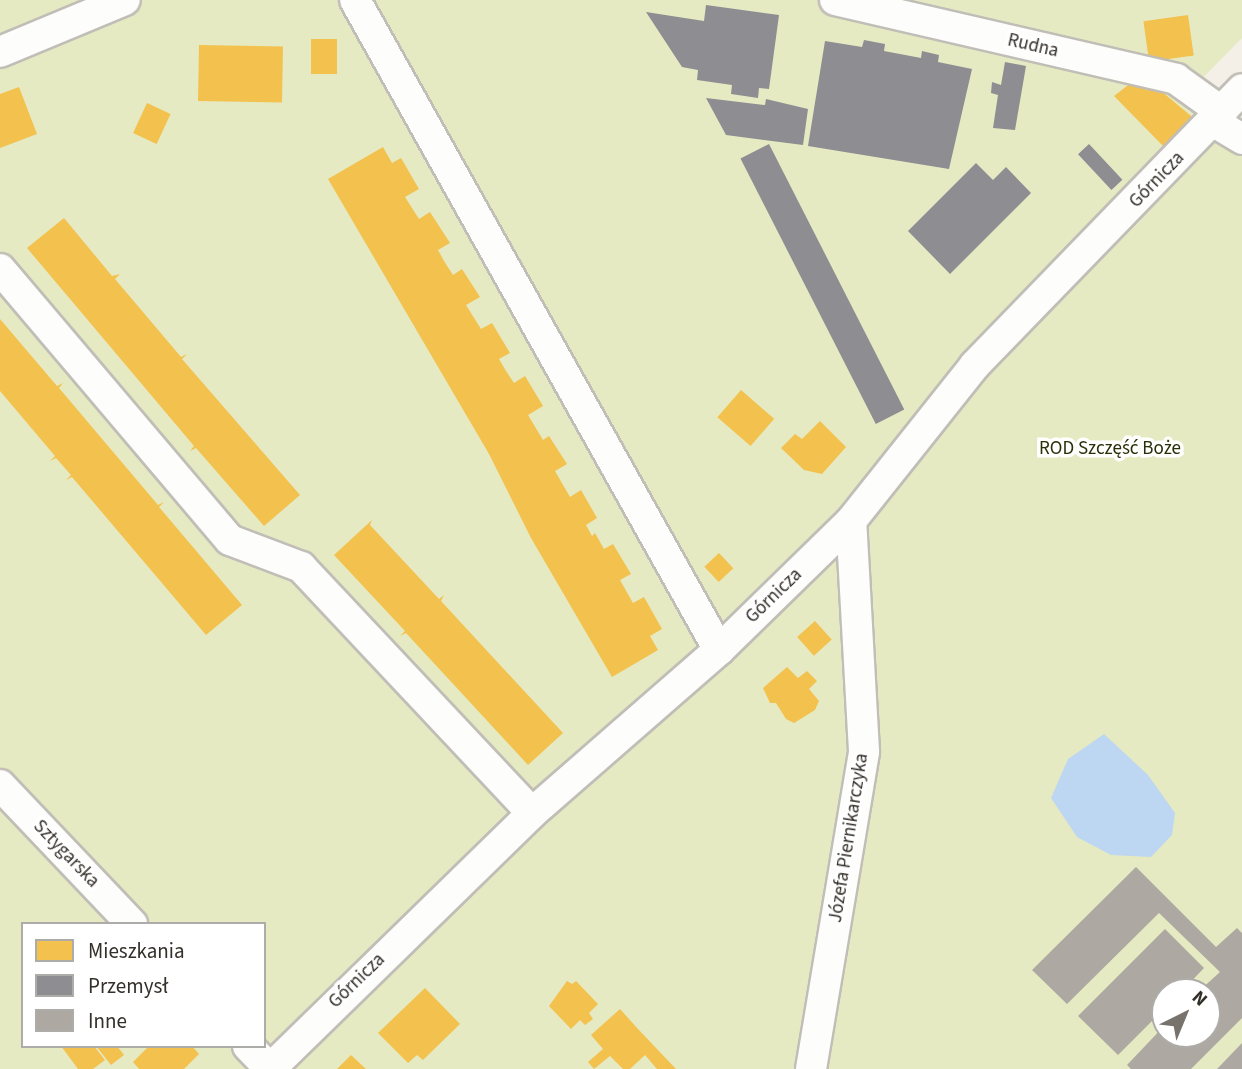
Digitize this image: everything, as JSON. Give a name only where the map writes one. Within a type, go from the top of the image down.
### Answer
[{"type":"street","points":[[0,52],[125,0]]},
{"type":"street","points":[[355,0],[719,650]]},
{"type":"street","name":"Rudna","points":[[835,0],[1176,79],[1242,138]]},
{"type":"street","name":"Górnicza","points":[[270,1069],[533,813],[719,650],[851,522],[975,365],[1218,117],[1242,89]]},
{"type":"street","points":[[0,269],[230,540],[301,567],[533,813]]},
{"type":"street","name":"Józefa Piernikarczyka","points":[[811,1069],[864,751],[851,522]]},
{"type":"street","name":"Sztygarska","points":[[0,785],[130,922]]},
{"type":"street","points":[[250,1048],[270,1069]]},
{"type":"green space","name":"ROD Szczęść Boże","points":[[0,0],[1242,0],[1242,38],[1183,98],[1242,155],[1242,1069],[0,1069]]},
{"type":"water","points":[[1104,734],[1148,775],[1175,813],[1172,835],[1151,857],[1111,855],[1077,837],[1051,798],[1068,759]]},
{"type":"building: Mieszkania","points":[[1188,15],[1194,56],[1149,62],[1143,21]]},
{"type":"building: Mieszkania","points":[[311,39],[337,39],[337,74],[311,74]]},
{"type":"building: Mieszkania","points":[[199,45],[283,46],[282,102],[198,101]]},
{"type":"building: Mieszkania","points":[[1136,79],[1154,85],[1197,121],[1166,149],[1114,96]]},
{"type":"building: Mieszkania","points":[[19,87],[37,134],[0,148],[0,94]]},
{"type":"building: Mieszkania","points":[[147,103],[171,114],[157,144],[133,133]]},
{"type":"building: Mieszkania","points":[[383,147],[392,163],[401,158],[419,189],[405,197],[419,219],[430,212],[450,243],[438,250],[453,275],[462,269],[480,297],[466,305],[481,329],[492,323],[510,353],[499,359],[506,371],[514,383],[525,376],[543,406],[528,415],[543,440],[549,436],[567,464],[555,471],[570,497],[581,490],[597,518],[586,525],[592,536],[595,533],[604,549],[613,544],[631,574],[620,580],[633,603],[644,597],[662,629],[650,636],[658,650],[612,677],[531,538],[489,454],[328,179]]},
{"type":"building: Mieszkania","points":[[64,218],[112,276],[120,274],[115,279],[181,357],[187,354],[182,359],[300,495],[264,526],[196,448],[190,451],[194,446],[27,248]]},
{"type":"building: Mieszkania","points":[[0,319],[57,386],[63,383],[59,388],[158,505],[164,502],[159,507],[242,605],[206,635],[72,477],[66,480],[71,475],[56,458],[50,461],[55,456],[0,391]]},
{"type":"building: Mieszkania","points":[[741,390],[774,419],[751,446],[717,417]]},
{"type":"building: Mieszkania","points":[[820,421],[846,447],[822,474],[804,470],[781,448],[795,434],[802,439]]},
{"type":"building: Mieszkania","points":[[372,520],[370,525],[439,599],[444,595],[441,601],[563,733],[528,765],[406,633],[400,636],[405,631],[334,555]]},
{"type":"building: Mieszkania","points":[[719,553],[733,568],[719,582],[704,567]]},
{"type":"building: Mieszkania","points":[[815,621],[832,640],[814,656],[797,637]]},
{"type":"building: Mieszkania","points":[[787,667],[798,678],[807,671],[817,681],[809,689],[819,701],[815,710],[794,723],[786,719],[776,703],[770,703],[763,688]]},
{"type":"building: Mieszkania","points":[[567,981],[572,984],[576,981],[598,1004],[589,1013],[593,1019],[585,1025],[580,1020],[571,1029],[549,1006]]},
{"type":"building: Mieszkania","points":[[425,988],[460,1024],[423,1060],[417,1055],[408,1063],[378,1033]]},
{"type":"building: Mieszkania","points":[[620,1009],[676,1069],[657,1069],[645,1055],[630,1069],[623,1069],[610,1056],[594,1069],[588,1062],[603,1049],[591,1035]]},
{"type":"building: Mieszkania","points":[[62,1048],[96,1048],[105,1060],[93,1069],[78,1069]]},
{"type":"building: Mieszkania","points":[[98,1048],[119,1048],[124,1055],[111,1065]]},
{"type":"building: Mieszkania","points":[[147,1048],[194,1048],[199,1054],[184,1069],[139,1069],[133,1062]]},
{"type":"building: Mieszkania","points":[[351,1055],[366,1069],[337,1069]]},
{"type":"building: Przemysł","points":[[706,5],[779,15],[769,89],[759,88],[758,98],[731,94],[732,85],[697,80],[698,70],[682,67],[646,12],[704,21]]},
{"type":"building: Przemysł","points":[[864,40],[885,44],[884,51],[921,58],[922,51],[939,55],[938,62],[972,69],[949,169],[808,146],[825,41],[862,47]]},
{"type":"building: Przemysł","points":[[1005,62],[1026,66],[1015,130],[993,128],[998,95],[991,93],[992,82],[1001,85]]},
{"type":"building: Przemysł","points":[[706,98],[765,105],[766,99],[808,109],[803,145],[726,135]]},
{"type":"building: Przemysł","points":[[769,144],[904,410],[876,424],[740,159]]},
{"type":"building: Przemysł","points":[[1089,144],[1122,180],[1111,190],[1078,154]]},
{"type":"building: Przemysł","points":[[976,163],[993,180],[1006,167],[1031,193],[950,274],[908,231]]},
{"type":"building: Inne","points":[[1136,867],[1216,947],[1237,928],[1242,933],[1242,1018],[1221,1039],[1221,978],[1213,978],[1220,972],[1159,913],[1067,1004],[1032,970]]},
{"type":"building: Inne","points":[[1165,929],[1204,968],[1194,978],[1151,978],[1151,1022],[1118,1055],[1078,1016]]},
{"type":"building: Inne","points":[[1151,1040],[1151,1048],[1212,1048],[1191,1069],[1131,1069],[1127,1065]]},
{"type":"building: Inne","points":[[1242,1043],[1242,1069],[1217,1069]]}]
